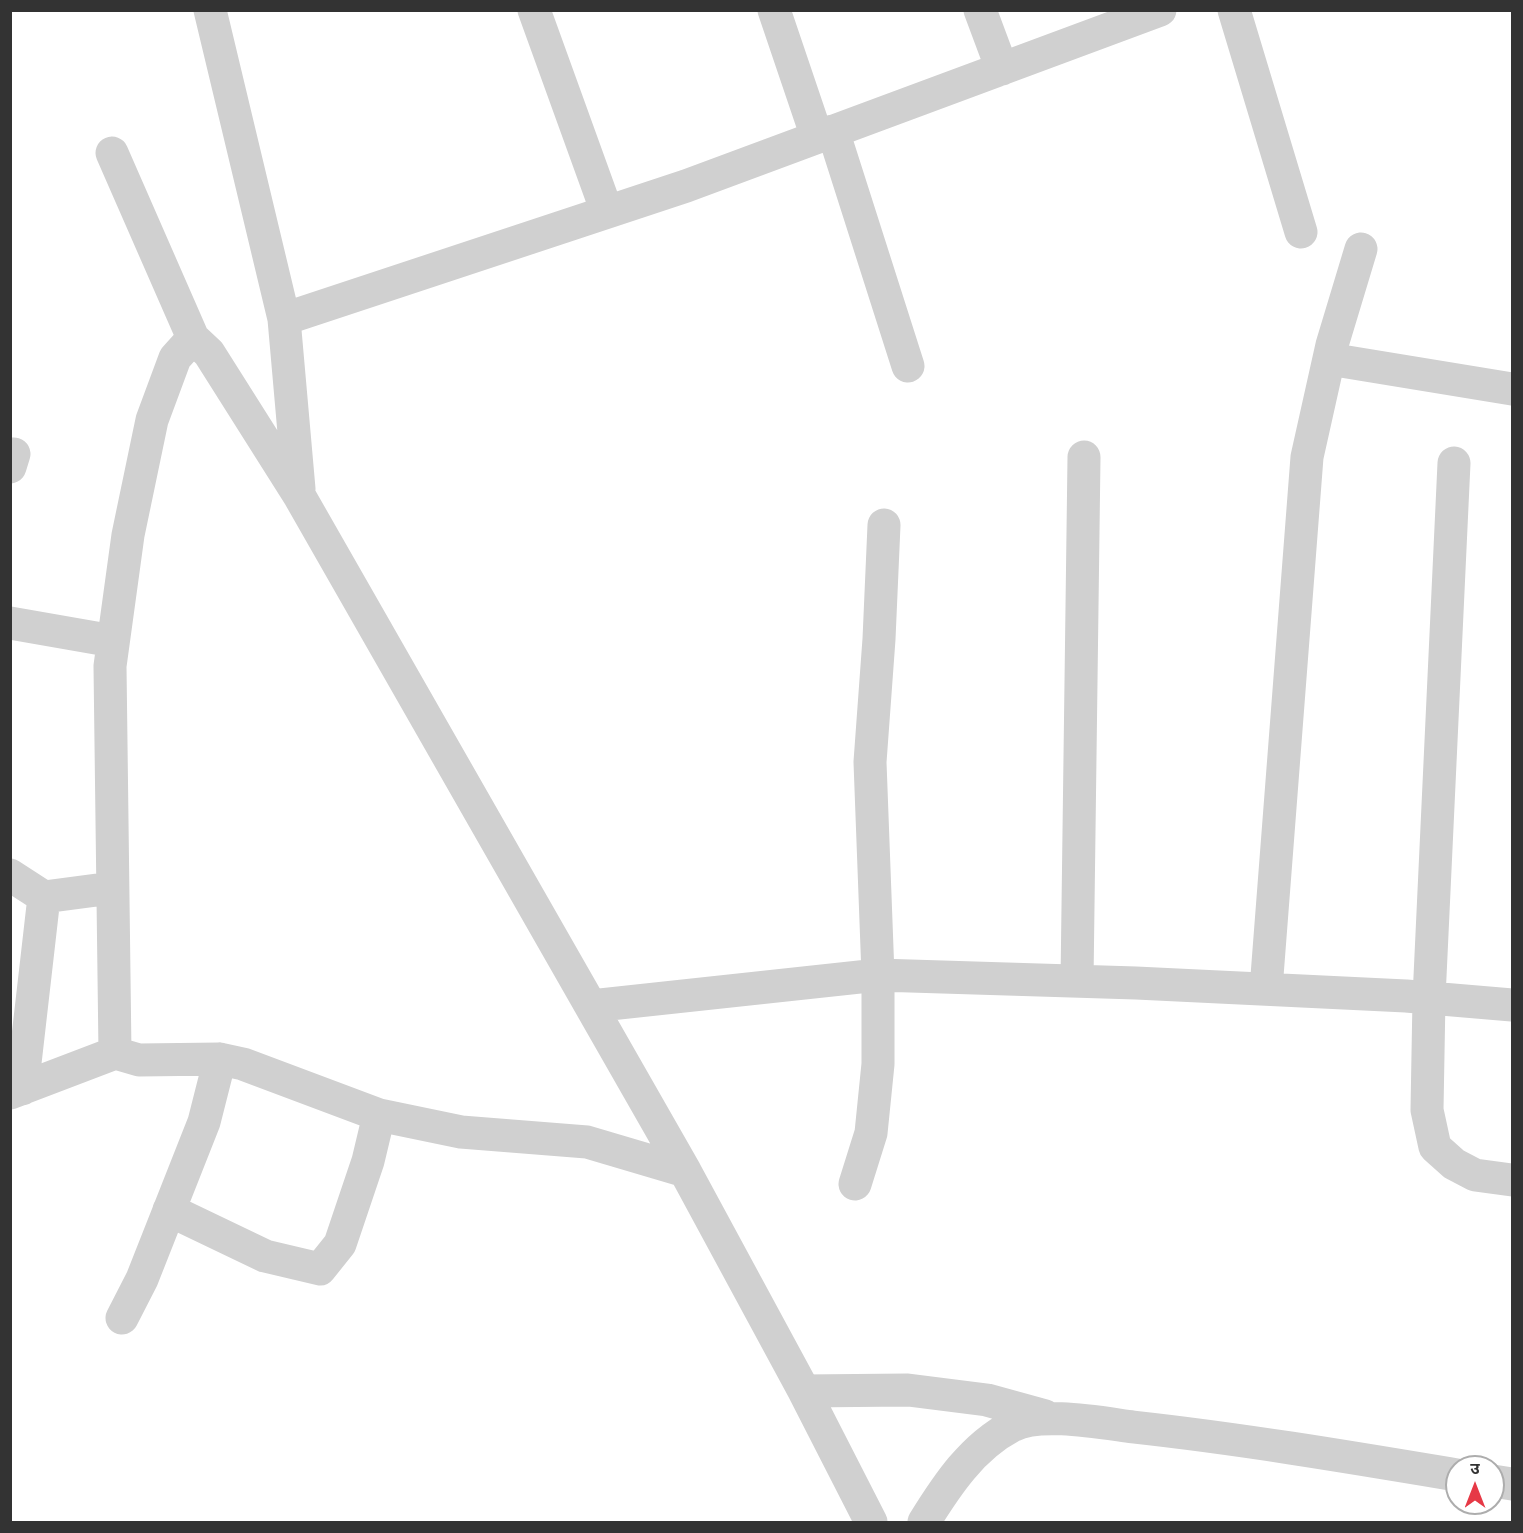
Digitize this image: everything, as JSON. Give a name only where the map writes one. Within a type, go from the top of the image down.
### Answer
[{"type":"street","points":[[210,10],[284,320],[300,497]]},
{"type":"street","points":[[534,10],[607,212]]},
{"type":"street","points":[[774,10],[825,134],[908,366]]},
{"type":"street","points":[[980,10],[1002,69]]},
{"type":"street","points":[[284,320],[686,186],[1160,10]]},
{"type":"street","points":[[1234,10],[1301,232]]},
{"type":"street","points":[[112,153],[193,338],[209,353],[300,497],[685,1171],[804,1391],[871,1522]]},
{"type":"street","points":[[1266,989],[1307,457],[1329,359],[1361,249]]},
{"type":"street","points":[[115,1053],[110,666],[128,535],[152,420],[175,358],[193,338]]},
{"type":"street","points":[[1329,359],[1512,383]]},
{"type":"street","points":[[1077,981],[1084,457]]},
{"type":"street","points":[[1454,463],[1429,998],[1427,1110],[1435,1147],[1454,1164],[1475,1175],[1512,1180]]},
{"type":"street","points":[[855,1184],[871,1133],[878,1064],[878,975],[870,762],[884,525]]},
{"type":"street","points":[[10,623],[113,641]]},
{"type":"street","points":[[10,875],[44,897],[112,888]]},
{"type":"street","points":[[44,897],[16,1091],[115,1053],[139,1060],[220,1059],[243,1064],[379,1115],[461,1132],[587,1142],[685,1171]]},
{"type":"street","points":[[591,1006],[878,975],[1266,989],[1512,1005]]},
{"type":"street","points":[[122,1318],[142,1278],[204,1122],[220,1059]]},
{"type":"street","points":[[169,1210],[265,1256],[320,1269],[340,1244],[368,1161],[379,1115]]},
{"type":"street","points":[[804,1391],[908,1390],[987,1400],[1049,1418],[1225,1437],[1445,1473]]},
{"type":"street","points":[[924,1522],[944,1490],[974,1453],[1013,1425],[1049,1418]]}]
